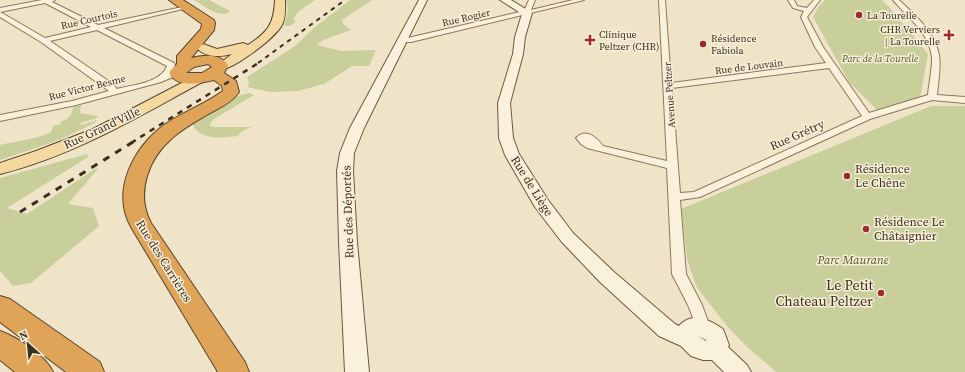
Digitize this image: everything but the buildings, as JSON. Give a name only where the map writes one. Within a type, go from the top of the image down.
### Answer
[{"type":"highway","points":[[182,2],[220,20],[219,29],[208,64],[182,69]]},
{"type":"highway","points":[[182,2],[204,18],[209,25],[182,69]]},
{"type":"highway","name":"Rue des Carrières","points":[[208,64],[230,84],[231,92],[170,129],[156,143],[138,173],[134,185],[133,202],[138,219],[144,230],[234,372]]},
{"type":"highway","points":[[0,307],[89,372]]},
{"type":"highway","points":[[0,343],[38,372]]},
{"type":"main road","name":"Rue Grand'Ville","points":[[0,169],[42,155],[99,132],[208,64],[231,56],[266,36],[276,26],[280,16],[280,0]]},
{"type":"main road","name":"Rue Grand'Ville","points":[[0,164],[85,131],[171,85],[182,69]]},
{"type":"street","name":"Rue des Déportés","points":[[358,371],[348,242],[345,162],[350,143],[423,0]]},
{"type":"street","points":[[504,0],[529,6]]},
{"type":"street","name":"Rue Rogier","points":[[403,40],[411,40],[529,6],[580,0]]},
{"type":"street","name":"Avenue Peltzer","points":[[662,0],[679,274],[695,305],[695,333]]},
{"type":"street","points":[[791,0],[796,7],[809,10]]},
{"type":"street","points":[[817,0],[804,17],[815,41],[832,65],[853,100],[867,117]]},
{"type":"street","points":[[895,0],[905,8],[933,44],[935,56],[932,97],[965,100]]},
{"type":"street","points":[[0,10],[49,1],[96,27],[182,69]]},
{"type":"street","name":"Rue Courtois","points":[[44,40],[96,27],[182,2]]},
{"type":"street","name":"Rue de Liège","points":[[529,6],[520,37],[518,54],[504,103],[506,138],[512,155],[519,164],[540,203],[568,238],[607,278],[667,330],[679,336],[695,333],[694,347],[705,352],[716,350],[739,372]]},
{"type":"street","points":[[0,14],[44,40],[110,86],[115,92]]},
{"type":"street","points":[[158,80],[171,66],[166,62]]},
{"type":"street","name":"Rue de Louvain","points":[[668,86],[832,65]]},
{"type":"street","name":"Rue Victor Besme","points":[[0,118],[51,108],[115,92],[158,80],[182,69]]},
{"type":"street","name":"Rue Grétry","points":[[674,197],[696,195],[867,117],[932,97]]},
{"type":"street","points":[[599,148],[673,166]]},
{"type":"green space","points":[[194,0],[209,0],[230,11],[222,14],[217,13]]},
{"type":"green space","points":[[286,0],[315,0],[298,12],[293,20],[296,21],[290,26],[284,26],[288,10]]},
{"type":"green space","points":[[350,0],[372,0],[342,20],[343,24],[351,30],[323,40],[317,45],[341,51],[376,50],[369,66],[352,66],[324,84],[298,91],[270,92],[247,87],[249,84],[247,77],[295,46],[315,27]]},
{"type":"green space","name":"Parc de la Tourelle","points":[[825,0],[882,0],[888,6],[928,54],[920,99],[878,111],[849,82],[813,17],[819,6]]},
{"type":"green space","points":[[249,93],[254,95],[214,119],[210,124],[210,126],[215,127],[251,127],[241,132],[238,136],[218,138],[205,136],[195,129],[192,123],[234,97]]},
{"type":"green space","points":[[81,105],[80,113],[98,116],[97,118],[80,123],[81,125],[97,120],[95,123],[59,140],[0,160],[0,145],[45,135],[51,132],[53,126],[61,124],[61,121],[70,116],[73,107]]},
{"type":"green space","name":"Parc Maurane","points":[[931,106],[965,106],[965,372],[776,372],[746,346],[727,326],[696,286],[687,259],[681,209]]},
{"type":"green space","points":[[87,154],[88,157],[7,208],[27,214],[98,167],[68,204],[93,208],[99,226],[31,283],[13,286],[0,271],[0,178]]},
{"type":"railway","points":[[258,63],[345,0]]},
{"type":"railway","points":[[131,143],[260,62]]},
{"type":"railway","points":[[20,212],[133,142]]},
{"type":"place","name":"La Tourelle","points":[[859,15]]},
{"type":"place","name":"CHR Verviers | La Tourelle","points":[[949,35]]},
{"type":"place","name":"Clinique Peltzer (CHR)","points":[[590,40]]},
{"type":"place","name":"Résidence Fabiola","points":[[703,44]]},
{"type":"place","name":"Résidence Le Chêne","points":[[847,176]]},
{"type":"place","name":"Résidence Le Châtaignier","points":[[866,229]]},
{"type":"place","name":"Le Petit Chateau Peltzer","points":[[881,293]]}]
